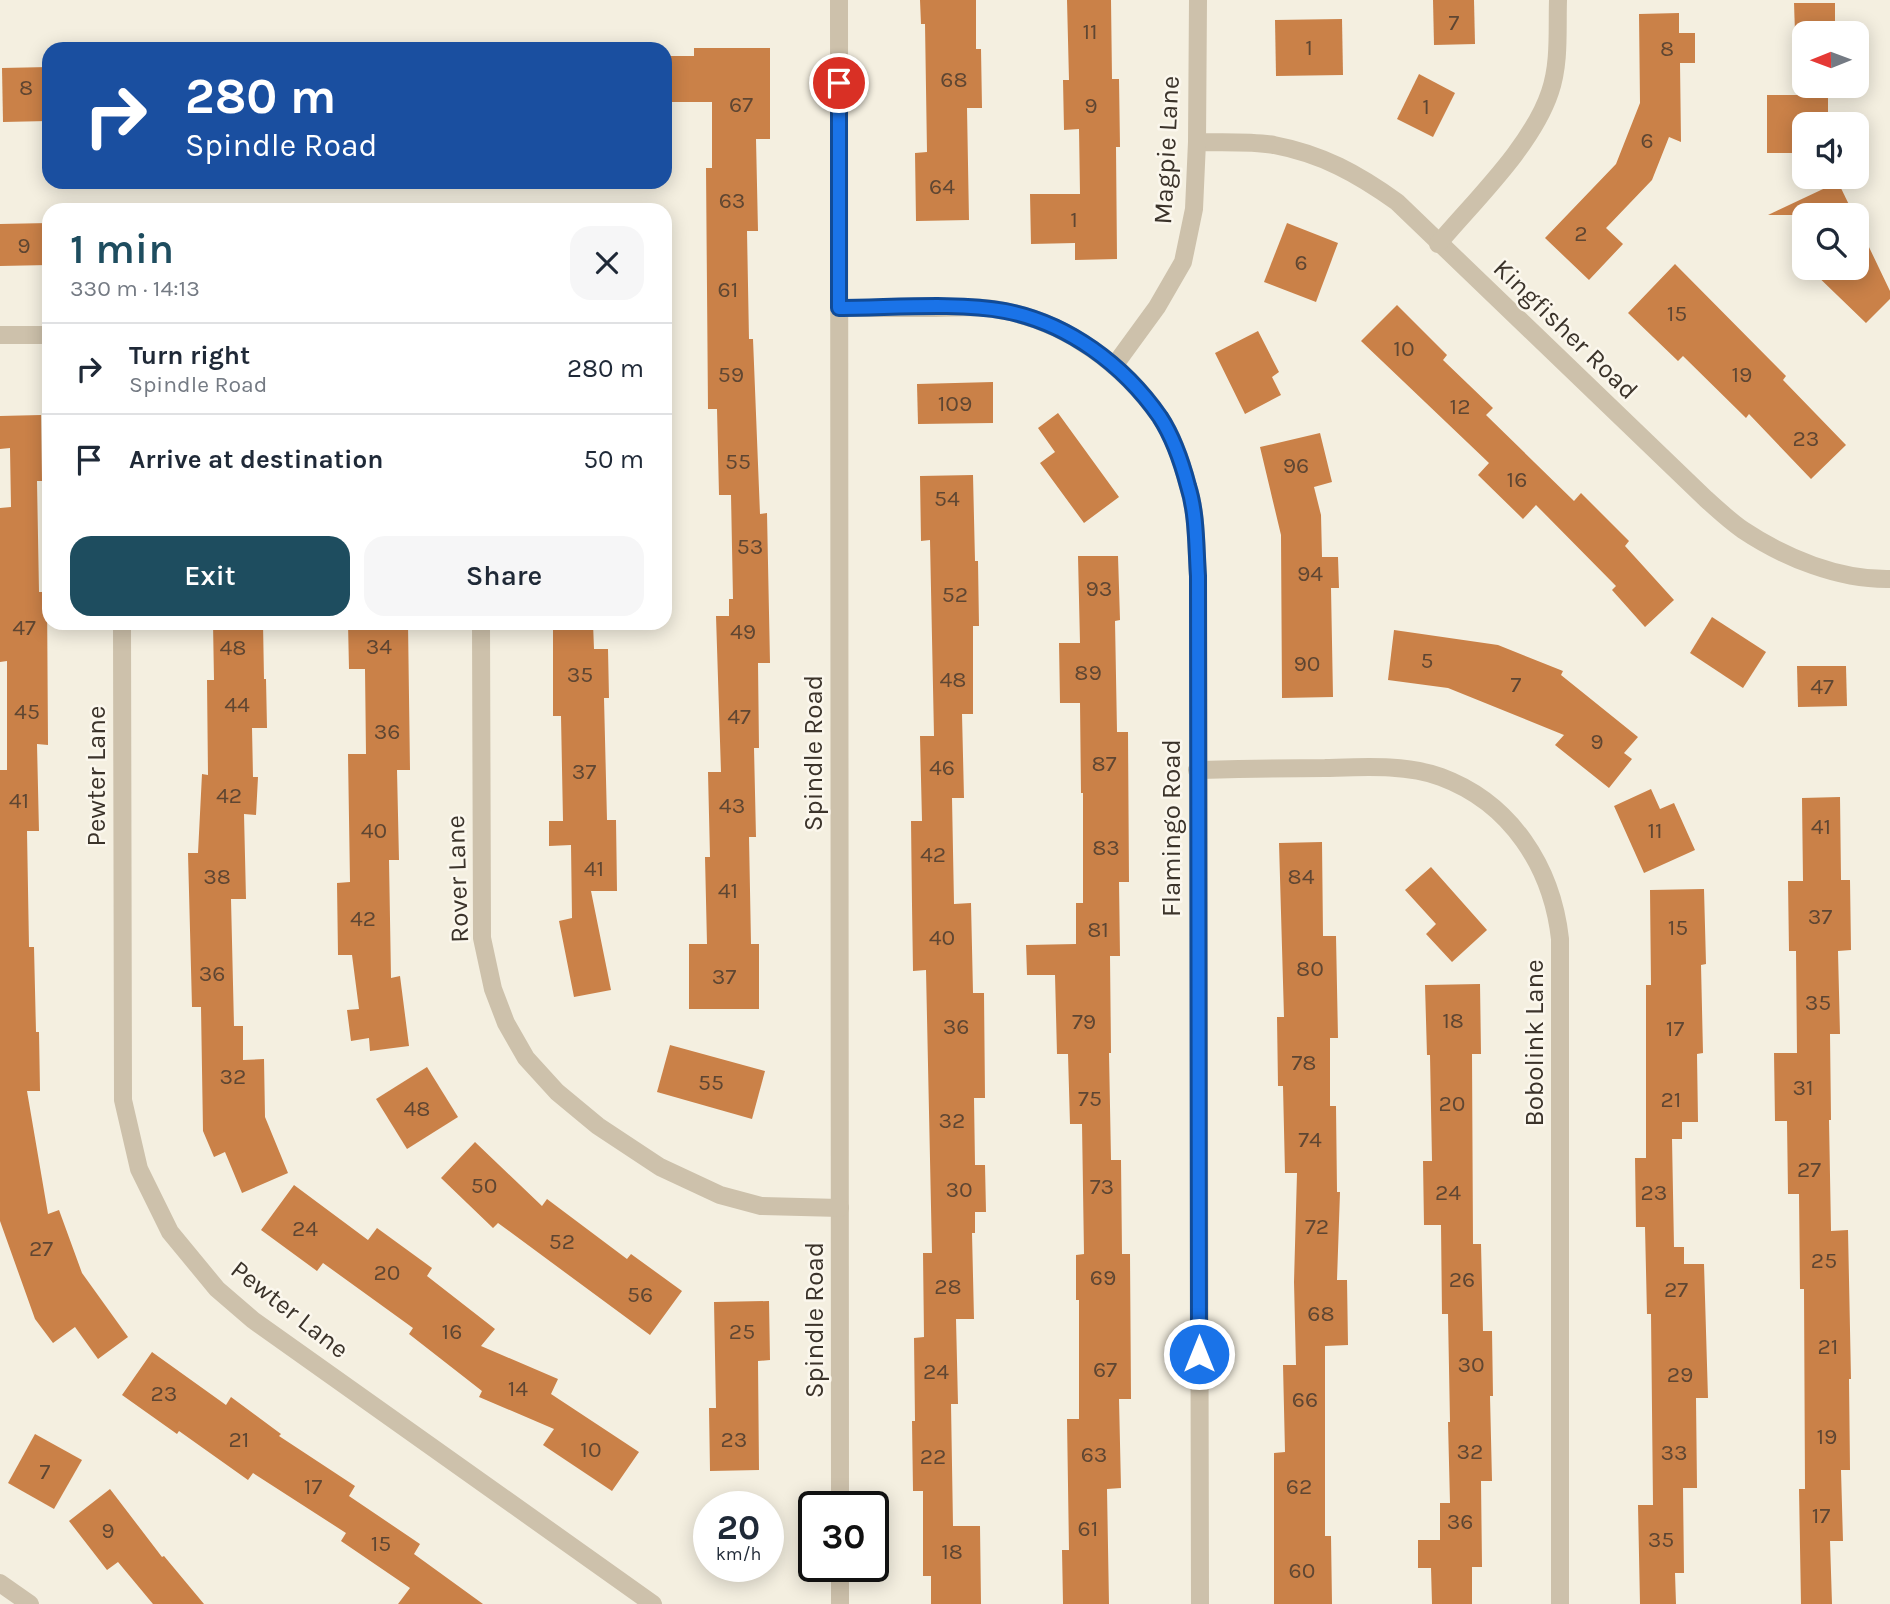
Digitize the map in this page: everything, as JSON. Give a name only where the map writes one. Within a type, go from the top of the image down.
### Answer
[{"type":"street","name":"Spindle Road","points":[[839,0],[840,1491]]},
{"type":"street","name":"Magpie Lane","points":[[1114,366],[1157,307],[1182,262],[1194,209],[1198,0]]},
{"type":"street","points":[[1438,244],[1524,142],[1550,93],[1557,61],[1558,0]]},
{"type":"street","name":"Kingfisher Road","points":[[1197,142],[1272,145],[1330,161],[1359,176],[1397,202],[1706,499],[1742,530],[1786,555],[1842,574],[1890,579]]},
{"type":"street","name":"Flamingo Road","points":[[839,308],[965,307],[1004,311],[1065,331],[1114,366],[1161,418],[1189,488],[1198,576],[1200,1604]]},
{"type":"street","points":[[0,335],[42,335]]},
{"type":"street","name":"Pewter Lane","points":[[122,630],[123,1100],[139,1169],[170,1232],[217,1289],[253,1320],[653,1604]]},
{"type":"street","name":"Rover Lane","points":[[481,630],[482,937],[493,989],[506,1023],[526,1058],[557,1092],[598,1126],[660,1167],[720,1195],[761,1206],[840,1209]]},
{"type":"street","name":"Bobolink Lane","points":[[1197,769],[1386,767],[1440,776],[1478,794],[1502,814],[1524,838],[1543,870],[1557,910],[1560,939],[1560,1604]]},
{"type":"street","points":[[840,1582],[840,1604]]},
{"type":"street","points":[[0,1583],[30,1604]]},
{"type":"building","points":[[920,0],[976,0],[976,49],[981,49],[982,108],[967,108],[969,220],[916,221],[915,153],[927,152],[925,24],[921,24]]},
{"type":"building","points":[[1067,0],[1111,0],[1112,79],[1119,79],[1120,147],[1116,147],[1117,259],[1075,260],[1075,243],[1031,244],[1030,194],[1080,194],[1079,129],[1064,130],[1063,80],[1069,80]]},
{"type":"building","points":[[1433,0],[1474,0],[1475,44],[1434,45]]},
{"type":"building","points":[[1794,3],[1835,3],[1835,21],[1795,21]]},
{"type":"building","points":[[1679,13],[1679,33],[1695,33],[1695,63],[1680,63],[1681,142],[1669,137],[1652,180],[1606,228],[1623,244],[1589,280],[1545,238],[1616,164],[1640,103],[1639,14]]},
{"type":"building","points":[[1342,19],[1343,75],[1276,76],[1275,20]]},
{"type":"building","points":[[694,48],[770,48],[770,139],[756,139],[758,231],[747,231],[749,339],[753,339],[760,514],[767,513],[770,663],[758,663],[759,748],[754,748],[756,837],[749,837],[751,944],[759,944],[759,1009],[689,1009],[689,944],[707,944],[705,857],[710,857],[708,772],[721,772],[716,616],[729,616],[729,599],[733,599],[731,495],[719,495],[717,409],[708,409],[706,168],[712,168],[712,102],[672,102],[672,56],[694,56]]},
{"type":"building","points":[[42,67],[42,121],[3,122],[2,68]]},
{"type":"building","points":[[1419,74],[1455,93],[1433,137],[1397,119]]},
{"type":"building","points":[[1767,95],[1828,98],[1828,112],[1792,112],[1792,153],[1767,153]]},
{"type":"building","points":[[1823,189],[1841,189],[1848,203],[1793,203]]},
{"type":"building","points":[[1792,204],[1792,215],[1768,215]]},
{"type":"building","points":[[42,223],[42,265],[0,266],[0,224]]},
{"type":"building","points":[[1287,223],[1338,243],[1316,302],[1264,282]]},
{"type":"building","points":[[1869,247],[1890,291],[1890,299],[1866,323],[1821,280],[1869,280]]},
{"type":"building","points":[[1675,264],[1786,376],[1783,380],[1846,445],[1811,479],[1749,414],[1746,418],[1683,356],[1678,361],[1628,313]]},
{"type":"building","points":[[1397,305],[1447,355],[1443,360],[1493,408],[1486,415],[1574,501],[1581,493],[1629,541],[1625,546],[1674,600],[1645,627],[1612,590],[1616,586],[1536,505],[1523,519],[1478,475],[1489,463],[1361,341]]},
{"type":"building","points":[[1258,331],[1279,372],[1272,377],[1281,395],[1245,414],[1215,353]]},
{"type":"building","points":[[993,382],[993,423],[918,424],[917,384]]},
{"type":"building","points":[[1058,413],[1119,497],[1084,523],[1040,463],[1055,452],[1038,428]]},
{"type":"building","points":[[41,415],[42,481],[37,481],[39,592],[42,592],[42,630],[47,630],[48,745],[37,744],[39,831],[27,831],[29,947],[34,947],[40,1091],[27,1091],[48,1214],[59,1210],[82,1273],[128,1337],[98,1359],[75,1327],[53,1343],[35,1319],[0,1221],[0,770],[7,770],[7,661],[0,662],[0,508],[11,507],[10,448],[0,449],[0,416]]},
{"type":"building","points":[[1320,433],[1332,482],[1314,487],[1321,515],[1322,557],[1338,557],[1339,588],[1331,588],[1333,697],[1282,698],[1281,535],[1260,447]]},
{"type":"building","points":[[973,475],[979,626],[973,626],[973,714],[962,714],[964,798],[952,798],[954,904],[971,903],[973,993],[984,993],[985,1098],[974,1098],[975,1165],[985,1165],[986,1212],[975,1212],[975,1233],[972,1233],[974,1319],[956,1319],[958,1404],[951,1404],[953,1526],[980,1526],[981,1604],[931,1604],[931,1576],[923,1576],[923,1491],[913,1491],[912,1421],[915,1421],[914,1338],[924,1337],[923,1253],[932,1253],[926,970],[913,971],[911,821],[922,821],[920,736],[934,736],[930,540],[921,541],[920,476]]},
{"type":"building","points":[[1078,556],[1118,556],[1120,620],[1115,621],[1117,732],[1128,732],[1129,882],[1119,882],[1120,956],[1110,956],[1109,1053],[1111,1160],[1121,1160],[1122,1254],[1130,1254],[1131,1399],[1119,1399],[1121,1488],[1107,1489],[1109,1604],[1063,1604],[1062,1550],[1069,1550],[1067,1419],[1079,1419],[1079,1300],[1076,1300],[1076,1255],[1084,1254],[1082,1124],[1070,1124],[1068,1054],[1057,1054],[1055,975],[1027,975],[1026,945],[1076,944],[1076,903],[1083,903],[1080,703],[1060,703],[1059,643],[1080,643]]},
{"type":"building","points":[[1712,617],[1766,652],[1743,688],[1690,653]]},
{"type":"building","points":[[213,630],[263,630],[267,728],[252,728],[253,777],[258,777],[256,815],[244,814],[246,899],[231,899],[234,1026],[243,1026],[243,1060],[264,1059],[265,1117],[288,1173],[242,1193],[225,1152],[214,1157],[203,1131],[201,1007],[192,1007],[188,853],[198,853],[202,774],[208,775],[207,680],[214,680]]},
{"type":"building","points":[[348,630],[408,630],[410,770],[397,770],[399,860],[389,860],[391,978],[400,976],[409,1046],[370,1051],[369,1038],[351,1041],[347,1010],[359,1009],[352,955],[338,955],[337,883],[350,882],[348,754],[366,754],[365,669],[349,669]]},
{"type":"building","points":[[553,630],[593,630],[594,649],[608,649],[609,698],[604,698],[607,820],[616,820],[617,891],[591,891],[611,990],[574,997],[559,921],[572,918],[571,845],[549,846],[549,821],[563,821],[561,716],[553,716]]},
{"type":"building","points":[[1394,630],[1498,645],[1563,671],[1561,675],[1638,737],[1624,753],[1632,759],[1609,788],[1555,745],[1564,735],[1448,688],[1388,680]]},
{"type":"building","points":[[1797,666],[1846,666],[1847,706],[1798,707]]},
{"type":"building","points":[[1651,789],[1660,809],[1674,803],[1695,850],[1644,873],[1614,806]]},
{"type":"building","points":[[1840,797],[1841,880],[1850,880],[1851,950],[1838,951],[1840,1034],[1830,1034],[1829,1120],[1831,1231],[1848,1230],[1850,1470],[1841,1470],[1843,1541],[1830,1541],[1832,1604],[1801,1604],[1799,1489],[1805,1489],[1804,1289],[1800,1289],[1799,1194],[1788,1194],[1787,1121],[1775,1121],[1774,1053],[1797,1053],[1796,951],[1789,951],[1788,881],[1803,881],[1802,798]]},
{"type":"building","points":[[1322,842],[1323,936],[1336,936],[1338,1038],[1330,1038],[1330,1106],[1336,1106],[1337,1192],[1340,1192],[1337,1280],[1347,1280],[1348,1345],[1325,1346],[1325,1536],[1331,1536],[1332,1604],[1274,1604],[1274,1453],[1285,1452],[1283,1365],[1296,1365],[1294,1282],[1297,1173],[1285,1173],[1283,1086],[1278,1086],[1277,1017],[1284,1017],[1279,843]]},
{"type":"building","points":[[1431,867],[1487,930],[1452,962],[1426,934],[1436,924],[1405,890]]},
{"type":"building","points":[[1704,889],[1706,964],[1701,965],[1703,1053],[1697,1054],[1698,1122],[1682,1122],[1682,1139],[1672,1139],[1674,1247],[1684,1247],[1684,1264],[1704,1264],[1708,1398],[1696,1398],[1697,1488],[1683,1488],[1684,1573],[1675,1573],[1676,1604],[1640,1604],[1638,1505],[1653,1505],[1651,1314],[1647,1314],[1645,1227],[1636,1227],[1635,1158],[1646,1158],[1646,985],[1651,985],[1650,890]]},
{"type":"building","points":[[1480,984],[1481,1054],[1472,1054],[1473,1244],[1481,1244],[1483,1331],[1492,1331],[1492,1481],[1481,1481],[1482,1567],[1472,1567],[1472,1604],[1432,1604],[1431,1568],[1418,1568],[1418,1540],[1440,1540],[1440,1503],[1450,1503],[1450,1422],[1448,1314],[1442,1314],[1441,1225],[1424,1225],[1423,1161],[1432,1161],[1430,1055],[1427,1055],[1425,985]]},
{"type":"building","points":[[670,1045],[765,1071],[752,1119],[657,1092]]},
{"type":"building","points":[[427,1067],[458,1117],[407,1149],[376,1099]]},
{"type":"building","points":[[475,1142],[542,1206],[547,1199],[627,1259],[631,1254],[682,1291],[650,1335],[498,1223],[493,1228],[441,1178]]},
{"type":"building","points":[[294,1185],[368,1240],[377,1228],[432,1268],[427,1276],[495,1329],[481,1346],[558,1379],[551,1394],[639,1452],[612,1491],[543,1445],[554,1429],[479,1397],[482,1391],[409,1334],[413,1328],[323,1263],[317,1271],[261,1230]]},
{"type":"building","points":[[769,1301],[770,1360],[758,1361],[759,1470],[710,1471],[709,1408],[716,1408],[714,1302]]},
{"type":"building","points":[[152,1352],[226,1405],[231,1397],[281,1434],[279,1436],[355,1486],[349,1496],[420,1544],[414,1554],[483,1604],[398,1604],[410,1588],[341,1541],[346,1533],[253,1473],[248,1480],[122,1395]]},
{"type":"building","points":[[35,1434],[82,1460],[54,1509],[8,1483]]},
{"type":"building","points":[[110,1489],[162,1557],[164,1556],[204,1604],[153,1604],[118,1562],[107,1570],[69,1521]]},
{"type":"route","points":[[839,83],[839,308],[965,307],[1004,311],[1065,331],[1114,366],[1161,418],[1189,488],[1198,576],[1199,1354]]}]
